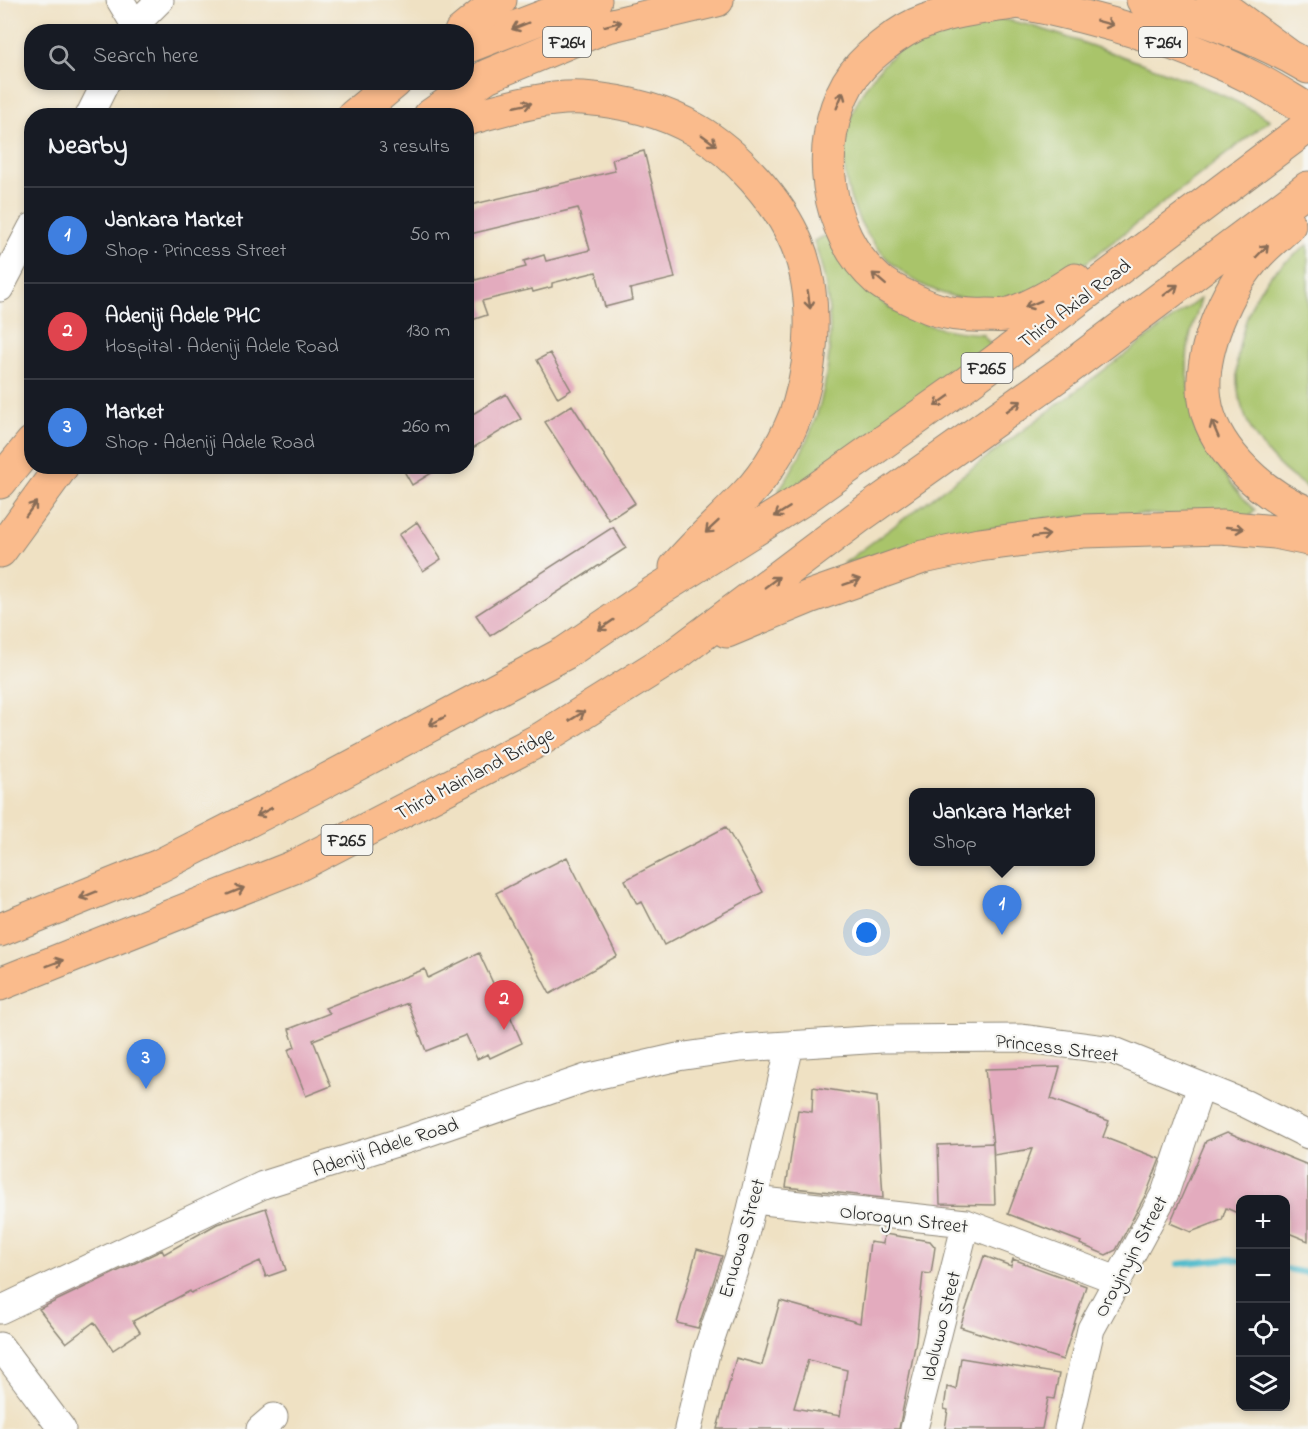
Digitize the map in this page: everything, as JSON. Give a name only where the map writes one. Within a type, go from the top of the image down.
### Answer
[{"type":"main road","points":[[471,24],[500,0]]},
{"type":"main road","points":[[474,44],[553,13],[595,0]]},
{"type":"main road","name":"F264","points":[[474,85],[487,76],[604,27],[717,0]]},
{"type":"main road","points":[[1143,0],[1207,20],[1297,60]]},
{"type":"main road","points":[[1214,0],[1297,60]]},
{"type":"main road","points":[[1013,1],[967,9],[925,21],[904,31],[874,53],[849,81],[838,104],[827,155],[833,203],[842,227],[855,254],[878,280],[902,295],[929,307],[962,316],[1005,315],[1050,296],[1305,124]]},
{"type":"main road","name":"F264","points":[[1013,1],[1046,7],[1123,28],[1192,51],[1256,80],[1305,124]]},
{"type":"main road","points":[[364,108],[385,90]]},
{"type":"main road","name":"F264","points":[[441,108],[467,90]]},
{"type":"main road","points":[[474,117],[527,103],[579,98],[638,107],[669,117],[696,130],[728,153],[753,176],[777,210],[796,244],[807,283],[812,317],[807,370],[798,406],[780,448],[748,493],[696,543],[655,592]]},
{"type":"main road","name":"Third Axial Road","points":[[655,592],[800,501],[968,382],[1305,124]]},
{"type":"main road","name":"F265","points":[[678,653],[857,518],[1067,369],[1308,188]]},
{"type":"main road","points":[[1308,207],[1258,254],[1231,291],[1216,326],[1206,367],[1205,400],[1212,425],[1223,447],[1249,476],[1274,497],[1308,513]]},
{"type":"main road","points":[[0,482],[24,453]]},
{"type":"main road","points":[[0,551],[56,474]]},
{"type":"main road","points":[[678,653],[809,597],[923,557],[979,545],[1083,531],[1221,527],[1275,532],[1308,539]]},
{"type":"main road","name":"F265","points":[[0,930],[159,866],[314,787],[565,653],[655,592]]},
{"type":"main road","name":"Third Mainland Bridge","points":[[0,984],[294,867],[541,739],[678,653]]},
{"type":"street","points":[[120,0],[131,24]]},
{"type":"street","points":[[137,24],[160,0]]},
{"type":"street","points":[[92,108],[101,90]]},
{"type":"street","points":[[0,288],[24,242]]},
{"type":"street","name":"Princess Street","points":[[790,1046],[882,1039],[1020,1038],[1112,1050],[1246,1104],[1308,1135]]},
{"type":"street","name":"Enuowa Street","points":[[688,1429],[706,1353],[742,1247],[790,1046]]},
{"type":"street","name":"Adeniji Adele Road","points":[[0,1310],[263,1185],[586,1078],[678,1057],[741,1048],[790,1046]]},
{"type":"street","name":"Oroyinyin Street","points":[[1068,1429],[1091,1329],[1165,1193],[1201,1086]]},
{"type":"street","name":"Olorogun Street","points":[[753,1200],[966,1223],[1117,1280]]},
{"type":"street","name":"Idoluwo Steet","points":[[914,1429],[966,1223]]},
{"type":"street","points":[[0,1346],[62,1429]]},
{"type":"green space","points":[[994,18],[1050,31],[1168,73],[1230,99],[1270,120],[1087,262],[1045,285],[1023,294],[1000,299],[963,298],[929,288],[899,269],[874,244],[856,214],[846,180],[845,145],[859,98],[879,69],[905,44],[920,34]]},
{"type":"green space","points":[[829,234],[861,281],[885,305],[924,324],[953,331],[982,334],[992,346],[784,498],[779,490],[797,461],[811,431],[821,401],[827,370],[830,338],[828,306],[823,274],[814,241]]},
{"type":"green space","points":[[1308,245],[1308,488],[1271,458],[1258,440],[1247,421],[1240,400],[1237,378],[1238,355],[1243,331],[1258,293],[1272,274]]},
{"type":"green space","points":[[1201,298],[1188,348],[1189,394],[1203,436],[1213,457],[1239,494],[1255,510],[1248,519],[1147,514],[1044,519],[943,538],[843,564]]},
{"type":"building","points":[[644,151],[675,278],[630,289],[632,300],[605,307],[596,272],[552,283],[552,287],[533,292],[532,289],[482,301],[487,315],[474,319],[474,277],[475,280],[526,267],[524,261],[544,255],[546,261],[590,250],[578,208],[474,233],[474,204],[615,171],[612,159]]},
{"type":"building","points":[[550,353],[571,390],[558,398],[537,360]]},
{"type":"building","points":[[506,394],[521,419],[474,447],[474,413]]},
{"type":"building","points":[[572,405],[635,503],[609,520],[545,422]]},
{"type":"building","points":[[406,474],[430,474],[412,485]]},
{"type":"building","points":[[417,522],[441,559],[423,571],[399,535]]},
{"type":"building","points":[[613,527],[626,548],[490,636],[476,615]]},
{"type":"building","points":[[726,827],[763,892],[664,945],[642,902],[637,904],[625,880]]},
{"type":"building","points":[[567,857],[617,956],[550,994],[496,893]]},
{"type":"building","points":[[479,953],[522,1043],[490,1058],[488,1054],[477,1059],[466,1035],[426,1051],[408,1003],[313,1040],[331,1086],[306,1096],[288,1050],[295,1047],[289,1029],[330,1013],[325,1008],[425,969],[428,978]]},
{"type":"building","points":[[1060,1067],[1051,1099],[1109,1121],[1103,1137],[1160,1159],[1147,1192],[1116,1250],[1106,1255],[1080,1244],[1081,1242],[1008,1214],[1032,1149],[994,1155],[985,1069]]},
{"type":"building","points":[[813,1087],[877,1097],[883,1198],[786,1187],[798,1110],[812,1112]]},
{"type":"building","points":[[1227,1132],[1308,1165],[1308,1241],[1290,1234],[1290,1195],[1236,1195],[1236,1212],[1226,1208],[1222,1220],[1191,1232],[1170,1223],[1206,1141]]},
{"type":"building","points":[[993,1143],[995,1205],[940,1204],[938,1145]]},
{"type":"building","points":[[266,1208],[286,1270],[266,1277],[260,1261],[191,1293],[190,1291],[133,1321],[140,1332],[113,1350],[94,1322],[66,1343],[39,1309],[162,1250],[164,1254],[217,1224]]},
{"type":"building","points":[[884,1234],[930,1241],[935,1247],[931,1274],[923,1273],[916,1341],[899,1429],[717,1429],[736,1358],[762,1365],[780,1301],[860,1323],[870,1242],[883,1244]],"holes":[[[808,1360],[847,1370],[840,1416],[794,1408]]]},
{"type":"building","points":[[697,1249],[722,1256],[698,1328],[677,1323]]},
{"type":"building","points":[[984,1256],[1011,1266],[1013,1259],[1086,1286],[1063,1360],[960,1327]]},
{"type":"building","points":[[961,1358],[1059,1374],[1054,1399],[1048,1398],[1042,1429],[945,1429],[948,1410],[944,1409],[947,1387],[956,1389]]},
{"type":"waterway","points":[[1178,1264],[1236,1260]]},
{"type":"waterway","points":[[1290,1270],[1308,1273]]},
{"type":"place","name":"Jankara Market","points":[[1002,935]]},
{"type":"place","name":"Adeniji Adele PHC","points":[[504,1030]]},
{"type":"place","name":"Market","points":[[146,1089]]}]
